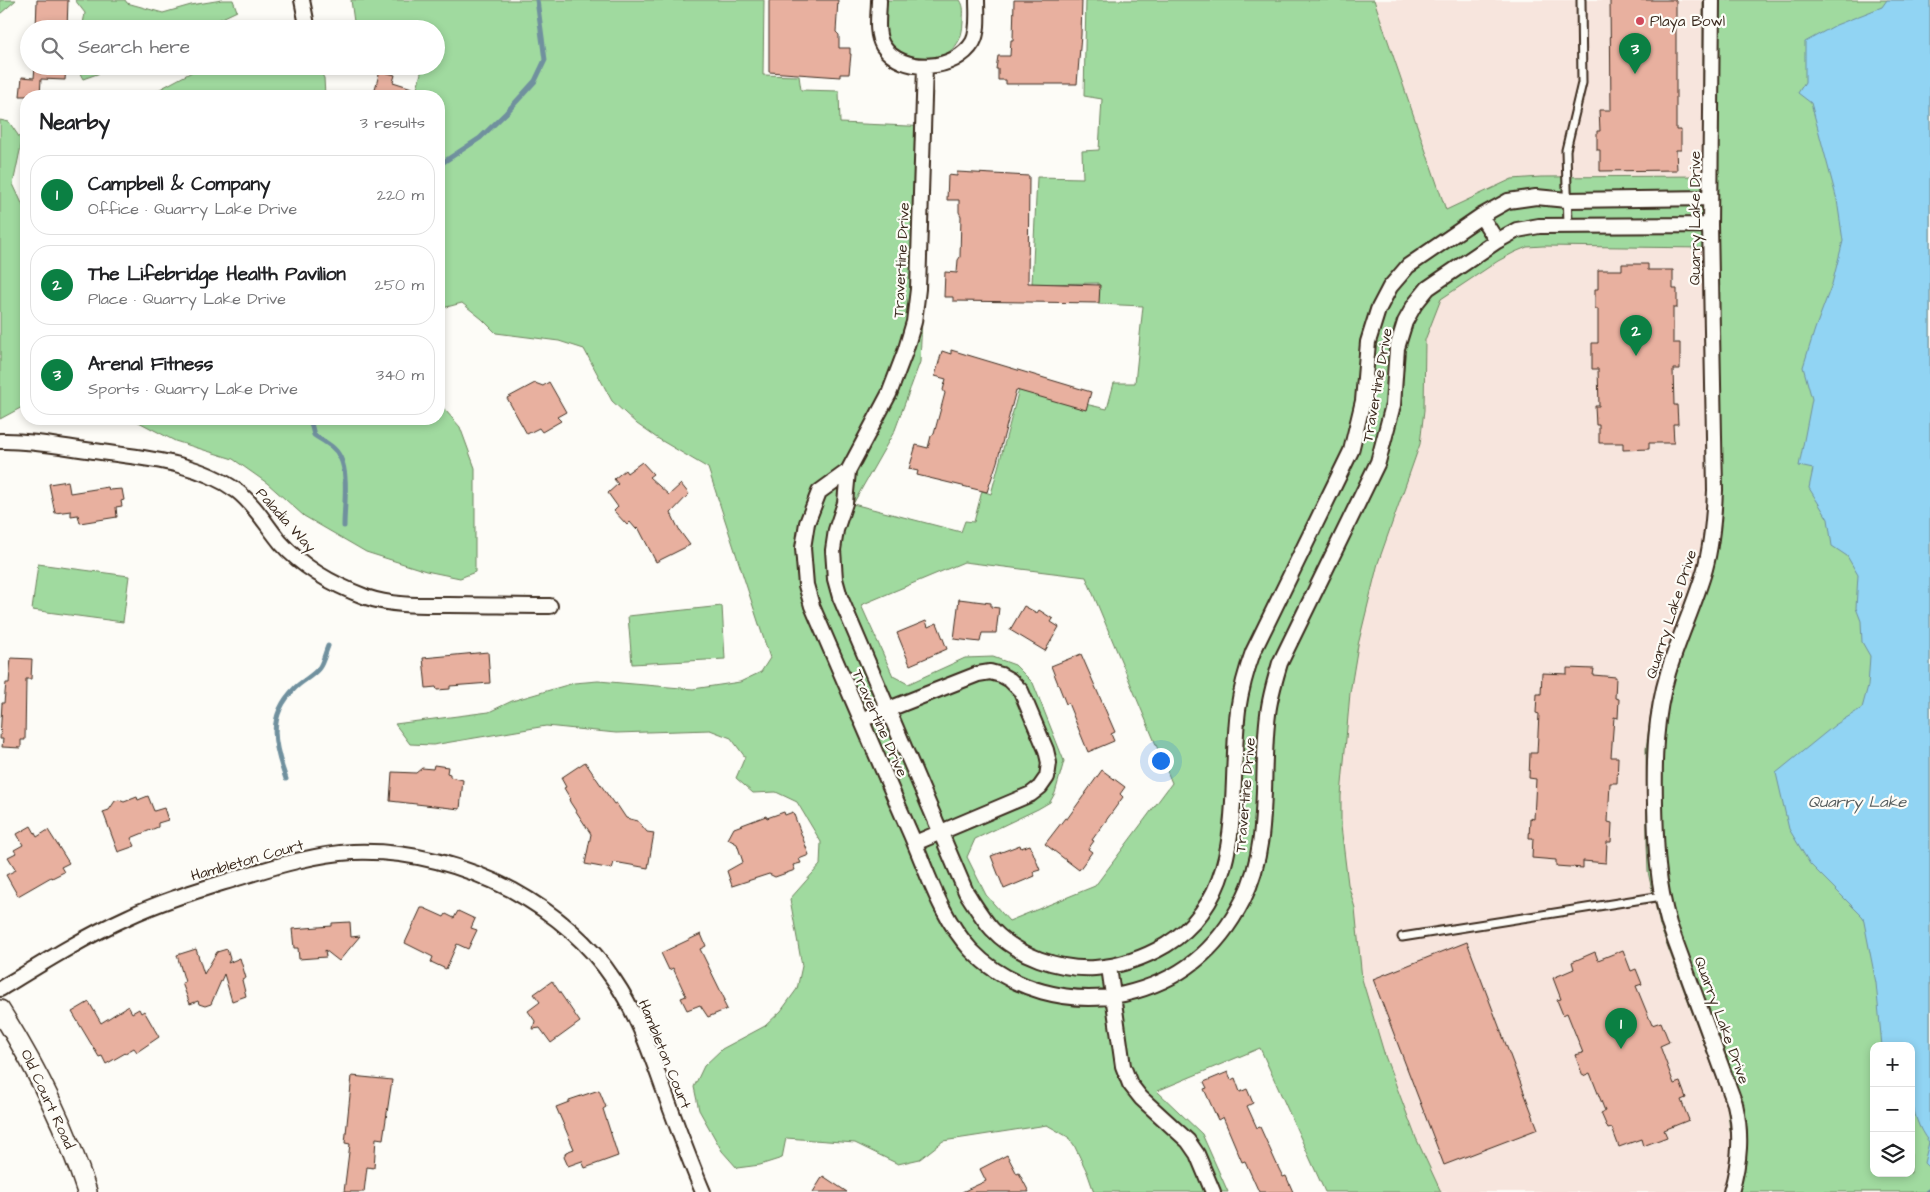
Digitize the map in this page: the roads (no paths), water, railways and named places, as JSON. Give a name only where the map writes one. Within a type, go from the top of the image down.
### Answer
[{"type":"main road","name":"Old Court Road","points":[[0,1010],[47,1092],[67,1136],[87,1192]]},
{"type":"street","points":[[302,0],[306,20]]},
{"type":"street","points":[[879,0],[878,31],[883,45],[893,56],[908,63],[925,66],[944,65],[957,59],[968,50],[975,35],[977,0]]},
{"type":"street","name":"Quarry Lake Drive","points":[[1712,0],[1710,225],[1714,526],[1705,569],[1668,672],[1659,712],[1654,749],[1657,872],[1662,896],[1669,924],[1734,1104],[1739,1124],[1737,1170],[1731,1192]]},
{"type":"street","name":"Travertine Drive","points":[[925,66],[918,289],[914,322],[889,394],[848,471],[845,503],[836,530],[833,550],[835,579],[840,596],[966,892],[993,930],[1030,955],[1048,962],[1084,968],[1109,967],[1132,962],[1178,938],[1192,925],[1217,886],[1225,865],[1232,834],[1238,712],[1244,680],[1253,652],[1351,451],[1364,401],[1368,342],[1378,310],[1390,287],[1408,266],[1481,216],[1508,202],[1536,197],[1567,200],[1710,198]]},
{"type":"street","points":[[1481,216],[1496,241]]},
{"type":"street","name":"Travertine Drive","points":[[848,471],[819,492],[807,523],[803,548],[806,585],[812,606],[915,843],[940,906],[972,951],[993,968],[1017,982],[1040,991],[1082,998],[1113,996],[1142,990],[1172,976],[1195,962],[1214,946],[1229,925],[1244,898],[1254,873],[1261,838],[1268,715],[1272,687],[1280,663],[1378,462],[1393,406],[1397,348],[1405,322],[1415,304],[1428,288],[1496,241],[1517,230],[1539,226],[1710,225]]},
{"type":"street","name":"Paladia Way","points":[[0,441],[34,442],[169,462],[219,479],[239,492],[297,560],[318,575],[380,601],[407,604],[550,606]]},
{"type":"street","points":[[861,720],[978,674],[990,672],[1001,675],[1010,680],[1021,691],[1046,750],[1049,763],[1047,777],[1040,787],[1031,794],[915,843]]},
{"type":"street","name":"Hambleton Court","points":[[0,990],[73,946],[128,917],[205,888],[276,866],[351,852],[415,857],[453,865],[493,881],[528,899],[553,917],[595,954],[614,980],[631,1009],[647,1045],[703,1192]]},
{"type":"street","points":[[1109,967],[1123,1066],[1130,1084],[1140,1098],[1188,1140],[1213,1192]]},
{"type":"lane","points":[[1568,226],[1566,150],[1582,83],[1581,0]]},
{"type":"lane","points":[[1402,937],[1662,896]]},
{"type":"water","name":"Quarry Lake","points":[[1887,0],[1930,0],[1930,1169],[1924,1163],[1929,1142],[1922,1131],[1915,1112],[1915,1042],[1882,1042],[1876,983],[1863,917],[1810,864],[1789,829],[1776,773],[1835,725],[1862,708],[1868,686],[1870,656],[1862,642],[1861,621],[1856,608],[1858,575],[1847,556],[1832,546],[1828,519],[1809,488],[1813,469],[1799,466],[1812,399],[1803,367],[1832,284],[1843,241],[1837,200],[1811,103],[1798,93],[1805,82],[1805,42],[1836,25],[1882,7]]},
{"type":"waterway","points":[[445,161],[480,138],[535,81],[545,60],[537,0]]},
{"type":"waterway","points":[[312,425],[314,435],[335,450],[343,464],[345,481],[344,526]]},
{"type":"waterway","points":[[286,779],[278,755],[275,732],[276,721],[286,699],[295,688],[319,668],[328,646]]},
{"type":"place","name":"Playa Bowl","points":[[1640,21]]},
{"type":"place","name":"Arenal Fitness","points":[[1635,74]]},
{"type":"place","name":"The Lifebridge Health Pavilion","points":[[1636,356]]},
{"type":"place","name":"Campbell & Company","points":[[1621,1049]]}]
